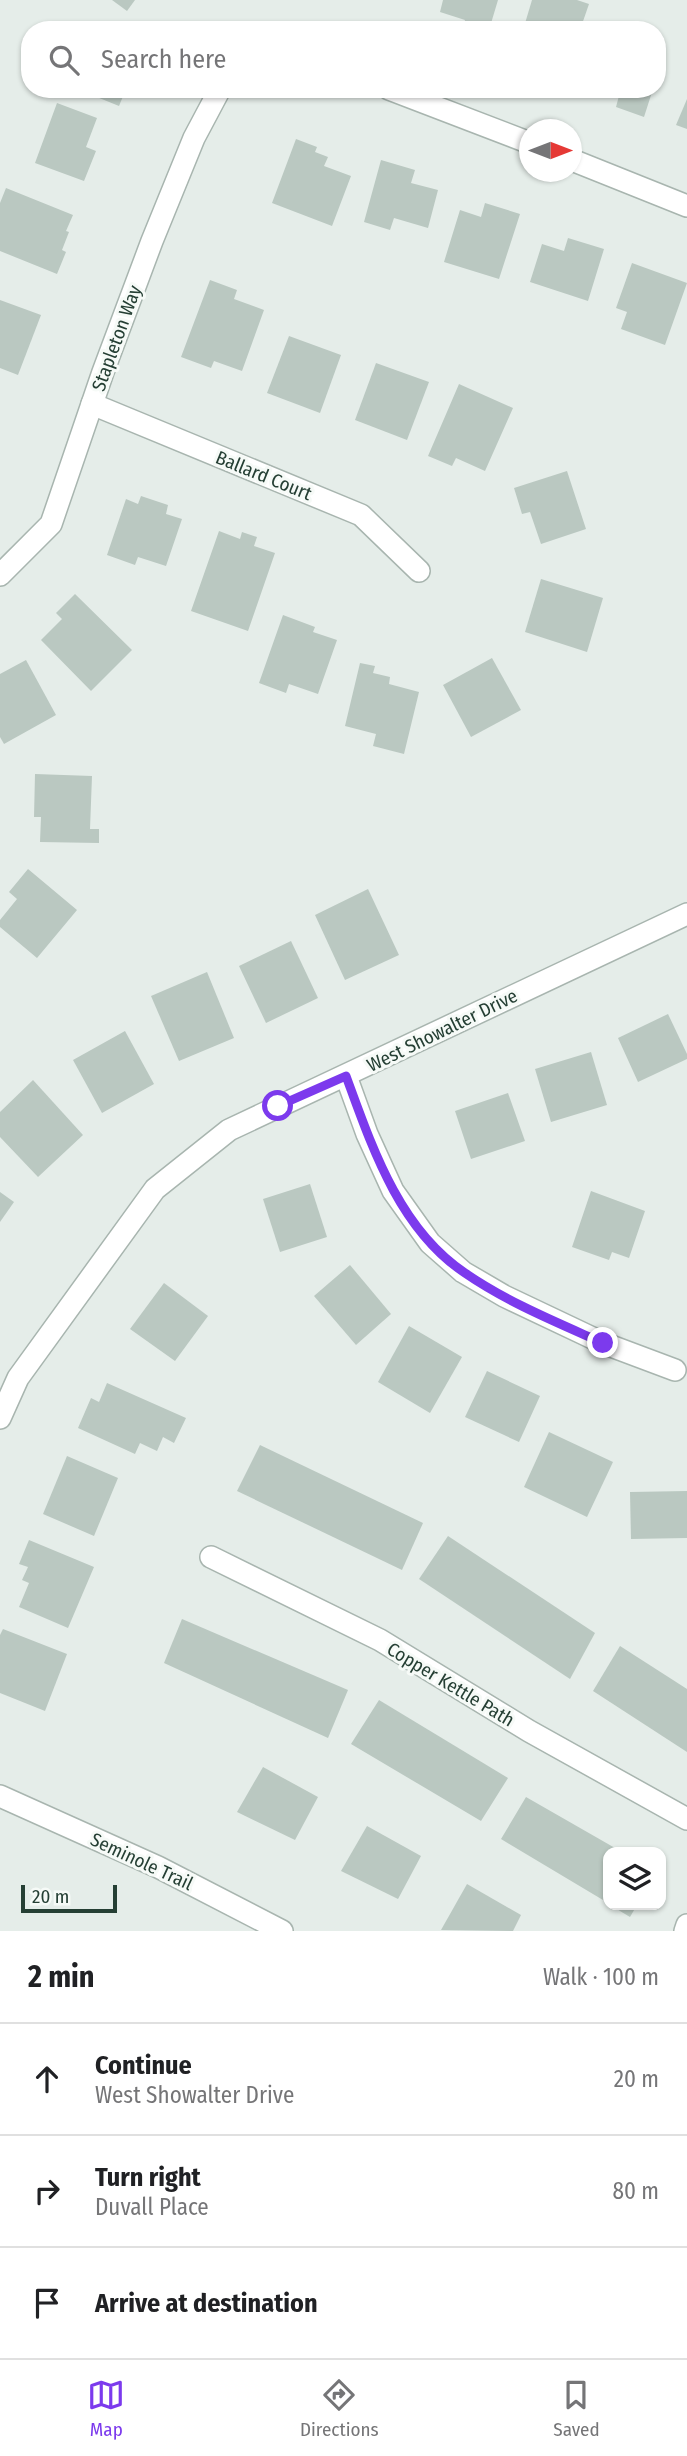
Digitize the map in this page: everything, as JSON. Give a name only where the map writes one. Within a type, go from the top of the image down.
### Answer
[{"type":"street","name":"Stapleton Way","points":[[0,575],[51,524],[152,241],[194,138],[215,98]]},
{"type":"street","points":[[412,98],[519,139]]},
{"type":"street","points":[[582,164],[687,205]]},
{"type":"street","name":"Ballard Court","points":[[92,404],[362,515],[419,571]]},
{"type":"street","name":"West Showalter Drive","points":[[0,1418],[9,1373],[155,1189],[229,1130],[687,914]]},
{"type":"street","points":[[346,1076],[367,1134],[393,1191],[430,1243],[463,1272],[504,1297],[603,1343],[675,1370]]},
{"type":"street","name":"Copper Kettle Path","points":[[211,1557],[380,1640],[529,1731],[687,1819]]},
{"type":"street","name":"Seminole Trail","points":[[0,1796],[158,1867],[282,1931]]},
{"type":"street","points":[[685,1931],[687,1925]]},
{"type":"building","points":[[112,0],[135,0],[127,11]]},
{"type":"building","points":[[443,0],[498,0],[492,21],[465,21],[440,12]]},
{"type":"building","points":[[532,0],[577,0],[589,4],[583,21],[526,21]]},
{"type":"building","points":[[99,98],[122,98],[119,106]]},
{"type":"building","points":[[618,98],[650,98],[644,117],[616,107]]},
{"type":"building","points":[[687,99],[687,129],[676,125]]},
{"type":"building","points":[[57,103],[97,118],[86,147],[96,151],[84,181],[35,163]]},
{"type":"building","points":[[296,139],[317,147],[315,152],[328,157],[324,166],[351,176],[332,226],[272,203]]},
{"type":"building","points":[[381,160],[415,170],[411,183],[438,190],[428,228],[394,218],[390,230],[364,222]]},
{"type":"building","points":[[6,188],[73,215],[62,250],[66,252],[57,274],[0,251],[0,203]]},
{"type":"building","points":[[485,203],[520,214],[499,279],[444,262],[460,210],[481,217]]},
{"type":"building","points":[[568,238],[604,249],[588,301],[530,282],[542,244],[564,251]]},
{"type":"building","points":[[632,263],[687,283],[665,345],[621,329],[627,312],[616,308]]},
{"type":"building","points":[[210,280],[237,290],[234,299],[264,310],[242,371],[214,361],[211,368],[181,357]]},
{"type":"building","points":[[0,300],[41,315],[18,375],[0,368]]},
{"type":"building","points":[[289,336],[341,355],[320,413],[267,393]]},
{"type":"building","points":[[376,363],[429,382],[407,440],[355,420]]},
{"type":"building","points":[[459,384],[513,408],[485,471],[456,458],[452,466],[428,456]]},
{"type":"building","points":[[567,471],[586,529],[541,544],[530,512],[522,514],[514,488]]},
{"type":"building","points":[[141,496],[168,505],[166,514],[182,519],[166,566],[138,557],[135,565],[107,555],[126,499],[138,504]]},
{"type":"building","points":[[219,531],[240,539],[242,532],[257,537],[254,546],[275,553],[248,631],[191,611]]},
{"type":"building","points":[[541,579],[603,598],[587,652],[525,632]]},
{"type":"building","points":[[75,594],[132,650],[91,691],[41,640],[62,619],[56,613]]},
{"type":"building","points":[[283,615],[315,627],[313,632],[337,640],[318,694],[289,684],[286,693],[259,683]]},
{"type":"building","points":[[492,658],[521,710],[471,737],[443,685]]},
{"type":"building","points":[[26,660],[56,715],[4,744],[0,737],[0,674]]},
{"type":"building","points":[[360,663],[375,666],[373,673],[390,677],[389,684],[419,692],[404,754],[373,746],[376,734],[345,726]]},
{"type":"building","points":[[35,774],[92,776],[90,829],[99,829],[99,843],[40,842],[41,817],[34,817]]},
{"type":"building","points":[[28,869],[77,910],[37,958],[0,927],[0,920],[17,899],[9,892]]},
{"type":"building","points":[[368,889],[399,955],[345,980],[315,915]]},
{"type":"building","points":[[291,941],[318,998],[266,1023],[239,966]]},
{"type":"building","points":[[207,972],[234,1038],[179,1061],[151,996]]},
{"type":"building","points":[[668,1014],[687,1059],[638,1082],[618,1038]]},
{"type":"building","points":[[125,1031],[154,1084],[102,1113],[73,1060]]},
{"type":"building","points":[[591,1052],[607,1105],[551,1122],[535,1069]]},
{"type":"building","points":[[33,1080],[83,1135],[38,1177],[0,1137],[0,1112]]},
{"type":"building","points":[[508,1093],[525,1141],[471,1159],[455,1111]]},
{"type":"building","points":[[310,1184],[327,1237],[280,1252],[263,1199]]},
{"type":"building","points":[[591,1191],[645,1211],[629,1258],[612,1252],[609,1260],[572,1247]]},
{"type":"building","points":[[0,1192],[14,1202],[0,1222]]},
{"type":"building","points":[[350,1265],[391,1314],[356,1345],[314,1296]]},
{"type":"building","points":[[164,1283],[208,1316],[175,1361],[130,1329]]},
{"type":"building","points":[[409,1326],[462,1357],[430,1413],[378,1382]]},
{"type":"building","points":[[487,1371],[540,1396],[519,1442],[465,1417]]},
{"type":"building","points":[[107,1383],[186,1418],[174,1443],[163,1437],[157,1451],[140,1443],[135,1454],[78,1428],[91,1398],[99,1402]]},
{"type":"building","points":[[549,1432],[613,1462],[587,1517],[524,1487]]},
{"type":"building","points":[[260,1445],[423,1523],[402,1570],[237,1491]]},
{"type":"building","points":[[67,1456],[118,1478],[94,1536],[43,1514]]},
{"type":"building","points":[[687,1491],[687,1538],[631,1539],[630,1492]]},
{"type":"building","points":[[448,1536],[595,1633],[570,1679],[419,1579]]},
{"type":"building","points":[[29,1540],[94,1567],[68,1628],[19,1607],[29,1583],[22,1580],[28,1567],[19,1564]]},
{"type":"building","points":[[182,1619],[348,1690],[328,1738],[164,1663]]},
{"type":"building","points":[[3,1629],[67,1654],[45,1711],[0,1693],[0,1635]]},
{"type":"building","points":[[620,1646],[687,1689],[687,1752],[593,1691]]},
{"type":"building","points":[[379,1700],[508,1778],[481,1821],[351,1744]]},
{"type":"building","points":[[263,1767],[318,1797],[295,1840],[237,1812]]},
{"type":"building","points":[[526,1797],[613,1847],[603,1847],[603,1900],[501,1839]]},
{"type":"building","points":[[367,1826],[421,1856],[398,1899],[341,1871]]},
{"type":"building","points":[[467,1884],[521,1915],[513,1931],[441,1930]]},
{"type":"building","points":[[618,1910],[634,1910],[630,1917]]},
{"type":"route","points":[[278,1106],[346,1076],[367,1134],[393,1191],[430,1243],[463,1272],[504,1297],[603,1343]]}]
